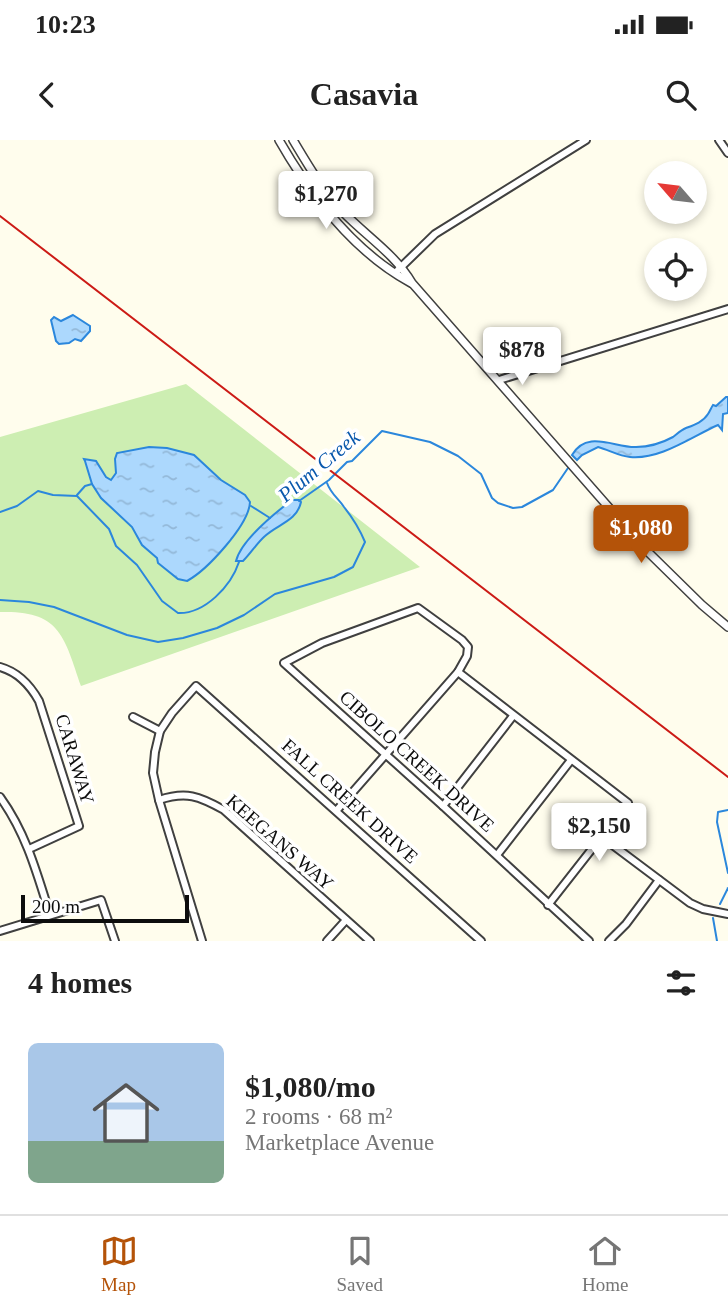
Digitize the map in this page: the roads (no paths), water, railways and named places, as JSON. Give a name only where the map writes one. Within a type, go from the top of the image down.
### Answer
[{"type":"street","points":[[279,140],[306,184],[335,221],[394,274],[412,283]]},
{"type":"street","points":[[293,140],[326,192],[344,213],[402,266],[412,283],[647,551],[728,627]]},
{"type":"street","points":[[394,274],[435,234],[586,140]]},
{"type":"street","points":[[719,140],[728,153]]},
{"type":"street","points":[[499,380],[728,309]]},
{"type":"street","name":"CIBOLO CREEK DRIVE","points":[[458,671],[467,656],[468,647],[418,608],[322,643],[284,663],[589,941]]},
{"type":"street","name":"CARAWAY","points":[[0,667],[18,675],[31,686],[39,701],[79,826],[29,849]]},
{"type":"street","points":[[337,810],[458,671],[628,803],[548,905]]},
{"type":"street","name":"FALL CREEK DRIVE","points":[[160,731],[196,686],[337,810],[473,938],[481,941]]},
{"type":"street","points":[[443,806],[513,716]]},
{"type":"street","points":[[133,717],[160,731],[153,773],[202,941]]},
{"type":"street","points":[[497,855],[571,760]]},
{"type":"street","name":"KEEGANS WAY","points":[[159,800],[178,794],[194,796],[224,810],[370,941]]},
{"type":"street","points":[[0,797],[29,849],[50,915]]},
{"type":"street","points":[[602,837],[690,903],[703,909],[728,914]]},
{"type":"street","points":[[610,941],[659,880]]},
{"type":"street","points":[[0,931],[101,900],[115,941]]},
{"type":"street","points":[[327,941],[346,920]]},
{"type":"water","points":[[73,315],[90,326],[90,331],[81,341],[75,339],[59,344],[51,320],[54,317],[61,321]]},
{"type":"water","points":[[726,397],[728,413],[723,414],[722,430],[718,425],[675,447],[641,457],[626,456],[598,447],[577,460],[572,455],[578,447],[593,441],[628,447],[660,443],[701,421],[713,405],[716,406]]},
{"type":"water","points":[[149,447],[167,448],[194,455],[221,480],[245,495],[250,502],[243,522],[226,546],[187,581],[178,579],[158,563],[157,558],[142,545],[132,527],[101,498],[92,484],[84,459],[96,461],[111,480],[116,473],[117,453]]},
{"type":"water","points":[[292,500],[301,502],[296,514],[265,536],[243,561],[236,561],[251,536]]},
{"type":"waterway","name":"Plum Creek","points":[[299,501],[329,480],[347,462],[352,461],[382,431],[430,442],[458,456],[481,474],[492,498],[513,508],[522,507],[553,490],[568,468]]},
{"type":"waterway","points":[[0,600],[54,607],[127,635],[158,642],[217,628],[244,615],[275,594],[334,577],[353,567],[365,542],[353,519],[327,483]]},
{"type":"waterway","points":[[77,495],[85,486],[92,484]]},
{"type":"waterway","name":"Plum Creek","points":[[0,512],[17,506],[38,491],[77,496],[109,529],[116,546],[137,565],[162,601],[178,613],[198,609],[216,597],[230,580],[239,562]]},
{"type":"waterway","points":[[251,506],[270,518]]},
{"type":"waterway","points":[[728,810],[718,812],[717,822],[728,873]]},
{"type":"waterway","points":[[720,904],[728,888]]},
{"type":"waterway","points":[[713,918],[717,941]]},
{"type":"railway","points":[[0,216],[728,777]]}]
